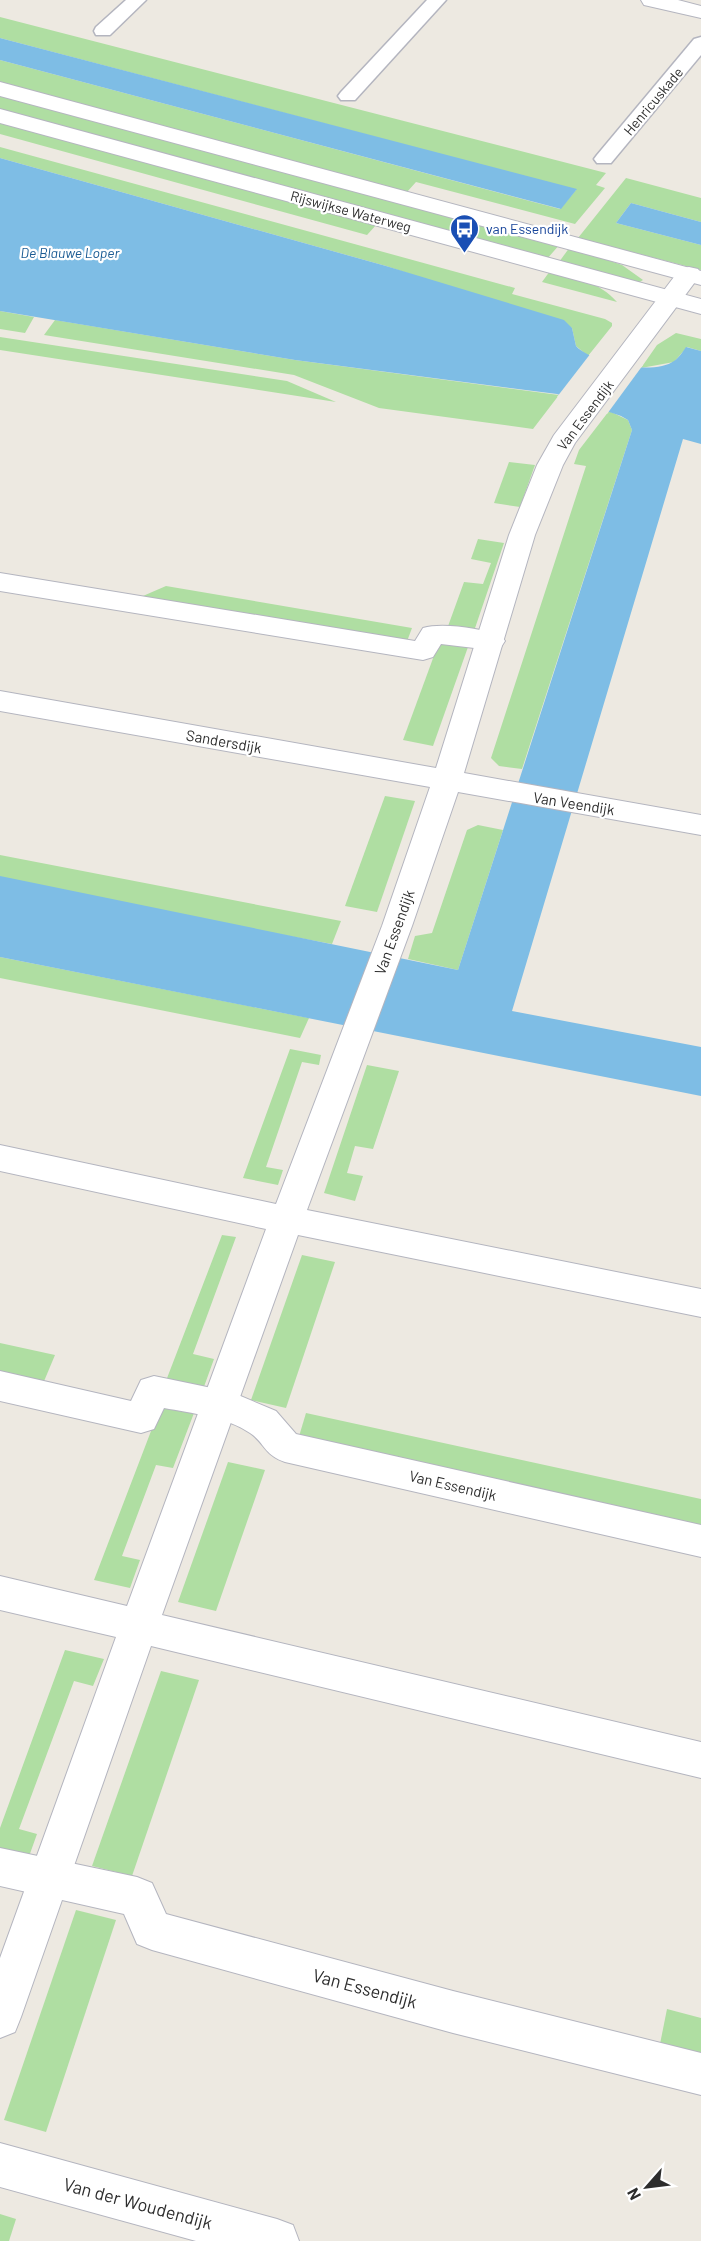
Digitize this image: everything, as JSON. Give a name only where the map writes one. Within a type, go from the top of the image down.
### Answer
[{"type":"street","points":[[652,0],[701,12]]},
{"type":"street","name":"Rijswijkse Waterweg","points":[[0,88],[695,276]]},
{"type":"street","name":"Rijswijkse Waterweg","points":[[0,116],[701,307]]},
{"type":"street","name":"Van Essendijk","points":[[0,2017],[218,1403],[397,926],[447,781],[522,535],[550,465],[563,441],[671,299],[695,276]]},
{"type":"street","points":[[0,582],[423,651],[433,634],[491,641]]},
{"type":"street","name":"Sandersdijk","points":[[0,701],[447,781]]},
{"type":"street","name":"Van Veendijk","points":[[447,781],[701,825]]},
{"type":"street","points":[[0,1158],[288,1220],[701,1303]]},
{"type":"street","name":"Van Essendijk","points":[[0,1386],[141,1418],[154,1391],[218,1403],[263,1422],[285,1447],[701,1541]]},
{"type":"street","points":[[0,1593],[701,1760]]},
{"type":"street","name":"Van Essendijk","points":[[0,1867],[137,1896],[152,1930],[453,2012],[701,2074]]},
{"type":"street","name":"Van der Woudendijk","points":[[0,2165],[277,2241]]},
{"type":"lane","points":[[103,31],[137,0]]},
{"type":"lane","points":[[348,96],[437,0]]},
{"type":"lane","name":"Henricuskade","points":[[604,159],[701,43]]},
{"type":"green space","points":[[0,17],[606,173],[596,185],[605,188],[575,224],[416,182],[407,192],[0,83],[0,60],[560,209],[576,190],[0,38]]},
{"type":"green space","points":[[0,93],[560,244],[547,259],[0,110]]},
{"type":"green space","points":[[0,121],[377,224],[367,235],[0,134]]},
{"type":"green space","points":[[0,147],[515,288],[512,294],[605,319],[612,323],[612,326],[588,356],[576,346],[572,328],[386,266],[0,158]]},
{"type":"green space","points":[[626,178],[701,198],[701,222],[631,203],[616,223],[701,245],[701,270],[578,238]]},
{"type":"green space","points":[[570,247],[622,265],[643,280],[638,283],[559,262]]},
{"type":"green space","points":[[550,271],[595,285],[617,302],[542,282]]},
{"type":"green space","points":[[0,311],[34,317],[25,333],[0,329]]},
{"type":"green space","points":[[55,320],[295,360],[559,395],[533,429],[379,408],[294,375],[44,335]]},
{"type":"green space","points":[[676,333],[701,339],[701,351],[687,347],[674,362],[641,368],[657,345]]},
{"type":"green space","points":[[0,337],[287,381],[336,402],[0,350]]},
{"type":"green space","points":[[609,411],[628,420],[632,430],[522,769],[499,766],[491,758],[586,466],[574,464],[579,450]]},
{"type":"green space","points":[[509,462],[535,465],[520,507],[494,503]]},
{"type":"green space","points":[[478,539],[504,543],[473,634],[447,629],[464,582],[483,584],[491,563],[471,559]]},
{"type":"green space","points":[[166,586],[412,628],[406,644],[136,599]]},
{"type":"green space","points":[[439,642],[468,647],[433,746],[403,740]]},
{"type":"green space","points":[[385,796],[415,801],[377,912],[345,906]]},
{"type":"green space","points":[[478,825],[503,830],[458,970],[408,959],[415,936],[432,933],[467,830]]},
{"type":"green space","points":[[0,855],[341,921],[332,944],[0,882]]},
{"type":"green space","points":[[0,957],[309,1018],[300,1038],[0,978]]},
{"type":"green space","points":[[290,1049],[321,1055],[319,1065],[302,1062],[266,1167],[283,1170],[278,1185],[243,1178]]},
{"type":"green space","points":[[367,1065],[399,1071],[373,1149],[355,1146],[347,1173],[363,1176],[355,1201],[324,1193]]},
{"type":"green space","points":[[222,1235],[236,1237],[193,1354],[214,1359],[201,1395],[164,1386]]},
{"type":"green space","points":[[302,1255],[335,1262],[286,1408],[251,1400]]},
{"type":"green space","points":[[0,1343],[55,1355],[42,1386],[0,1377]]},
{"type":"green space","points":[[161,1405],[194,1413],[173,1468],[156,1465],[122,1556],[140,1560],[130,1588],[94,1580]]},
{"type":"green space","points":[[306,1413],[701,1499],[701,1535],[297,1443]]},
{"type":"green space","points":[[228,1462],[265,1470],[216,1611],[178,1602]]},
{"type":"green space","points":[[65,1650],[104,1659],[93,1686],[74,1681],[19,1829],[37,1834],[27,1862],[0,1855],[0,1828]]},
{"type":"green space","points":[[161,1671],[199,1680],[132,1876],[92,1866]]},
{"type":"green space","points":[[76,1910],[116,1920],[46,2132],[4,2120]]},
{"type":"green space","points":[[667,2009],[701,2018],[701,2064],[658,2054]]},
{"type":"green space","points":[[0,2214],[16,2219],[9,2241],[0,2241]]},
{"type":"water","points":[[0,38],[577,189],[561,209],[0,60]]},
{"type":"water","name":"De Blauwe Loper","points":[[0,158],[386,266],[564,320],[572,328],[576,346],[595,358],[608,362],[623,366],[652,367],[674,361],[686,347],[701,351],[701,444],[683,439],[512,1011],[701,1047],[701,1096],[0,957],[0,876],[458,970],[632,430],[628,420],[621,416],[557,394],[295,360],[0,311]]},
{"type":"water","points":[[631,203],[701,222],[701,245],[616,223]]},
{"type":"pier","points":[[591,353],[643,365],[607,414],[557,397]]},
{"type":"place","name":"van Essendijk","points":[[465,254]]}]
